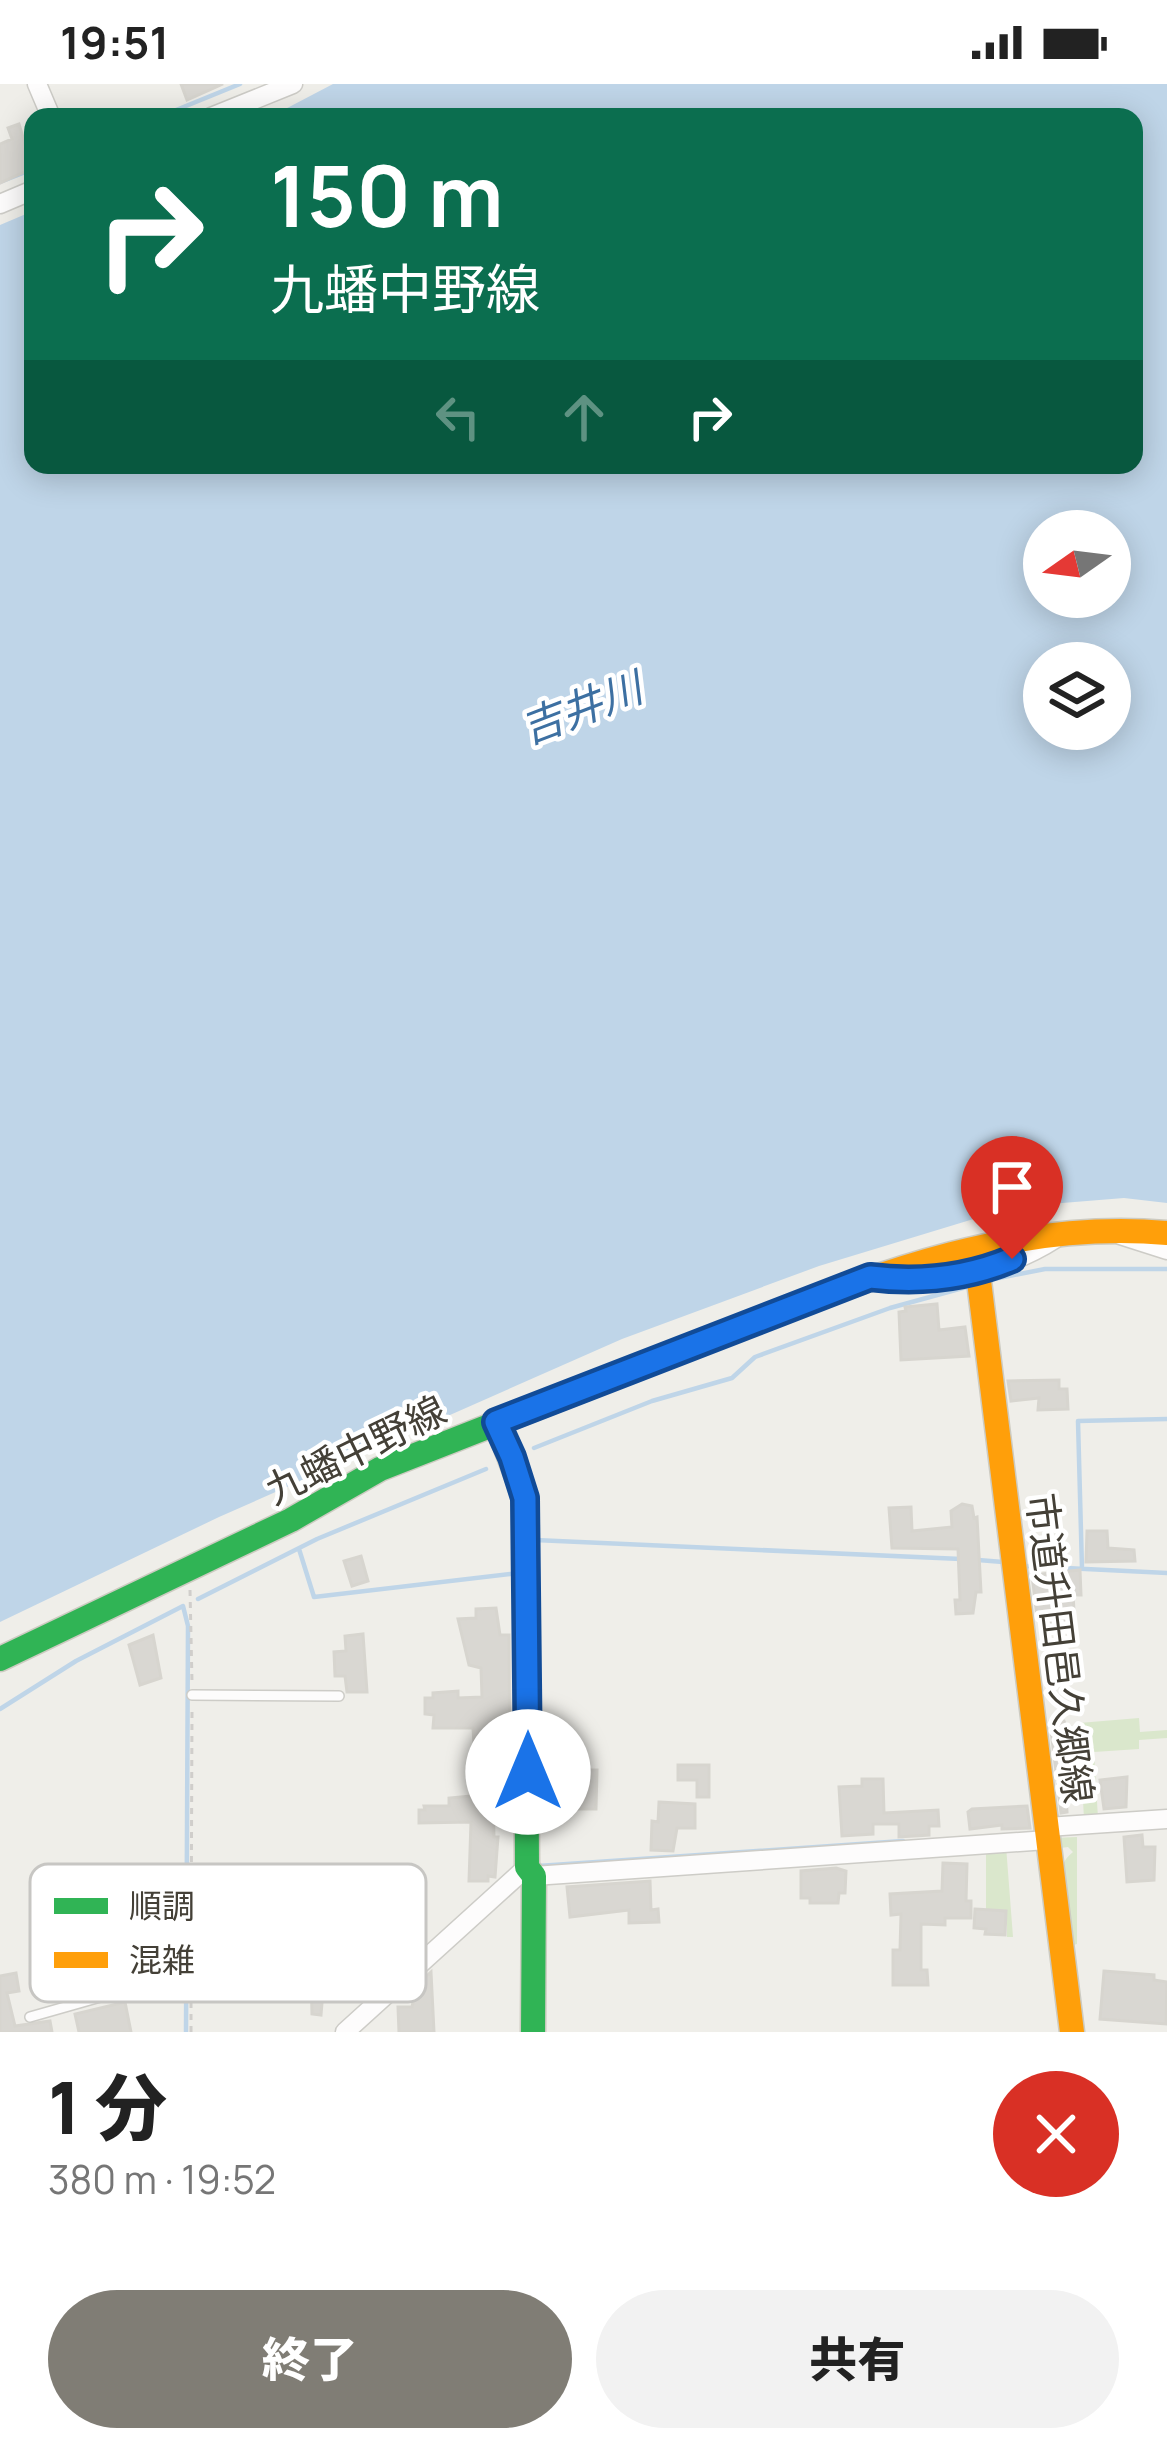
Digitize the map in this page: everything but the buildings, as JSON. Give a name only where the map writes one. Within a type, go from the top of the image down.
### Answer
[{"type":"street","points":[[233,108],[293,84]]},
{"type":"street","points":[[1108,1228],[1128,1240],[1167,1250]]},
{"type":"street","name":"九蟠中野線","points":[[0,1660],[302,1514],[380,1469],[870,1277],[972,1247],[1068,1231],[1108,1228],[1167,1233]]},
{"type":"street","points":[[870,1277],[899,1280],[978,1273],[1068,1231]]},
{"type":"street","name":"市道升田邑久郷線","points":[[978,1273],[1072,2032]]},
{"type":"street","points":[[496,1422],[525,1498],[533,2032]]},
{"type":"street","points":[[426,1962],[531,1871],[1047,1834],[1167,1819]]},
{"type":"street","points":[[345,2032],[380,2002]]},
{"type":"lane","points":[[192,1695],[339,1696]]},
{"type":"lane","points":[[30,2017],[80,2002]]},
{"type":"path","points":[[190,1864],[189,1598],[194,1582]]},
{"type":"path","points":[[189,2002],[190,2032]]},
{"type":"green space","points":[[1139,1718],[1140,1732],[1167,1730],[1167,1738],[1139,1740],[1139,1749],[1094,1752],[1098,1818],[1084,1819],[1079,1723]]},
{"type":"green space","points":[[1077,1837],[1077,1944],[1070,1946],[1059,1883],[1065,1860],[1073,1852],[1068,1847],[1053,1849],[1053,1838]]},
{"type":"green space","points":[[1006,1846],[1013,1937],[1007,1937],[1007,1910],[986,1911],[986,1847]]},
{"type":"water","name":"吉井川","points":[[333,84],[1167,84],[1167,1203],[1124,1198],[1013,1207],[819,1266],[622,1339],[219,1517],[0,1622],[0,225],[24,215],[24,474],[1143,474],[1143,108],[287,108]]},
{"type":"waterway","points":[[181,108],[240,84]]},
{"type":"waterway","points":[[0,182],[24,173]]},
{"type":"waterway","points":[[989,1280],[1045,1269],[1167,1269]]},
{"type":"waterway","points":[[534,1448],[652,1401],[732,1378],[755,1357],[890,1308],[970,1286]]},
{"type":"waterway","points":[[1082,1569],[1078,1421],[1167,1419]]},
{"type":"waterway","points":[[198,1599],[317,1539],[486,1469]]},
{"type":"waterway","points":[[535,1540],[961,1559]]},
{"type":"waterway","points":[[299,1549],[314,1597],[519,1573]]},
{"type":"waterway","points":[[978,1560],[1003,1562]]},
{"type":"waterway","points":[[1025,1566],[1167,1573]]},
{"type":"waterway","points":[[0,1709],[76,1661],[183,1606],[188,1626],[187,1864]]},
{"type":"waterway","points":[[538,1866],[903,1841]]},
{"type":"waterway","points":[[186,2002],[186,2032]]},
{"type":"traffic: fast","points":[[0,1659],[291,1520],[380,1469],[714,1338]]},
{"type":"traffic: fast","points":[[496,1422],[525,1498],[533,2032]]},
{"type":"traffic: slow","points":[[714,1338],[880,1276],[991,1245],[1048,1235],[1167,1233]]},
{"type":"traffic: slow","points":[[978,1273],[1072,2032]]},
{"type":"route","points":[[528,1772],[525,1498],[496,1422],[870,1277],[899,1280],[978,1273],[1012,1259]]}]
